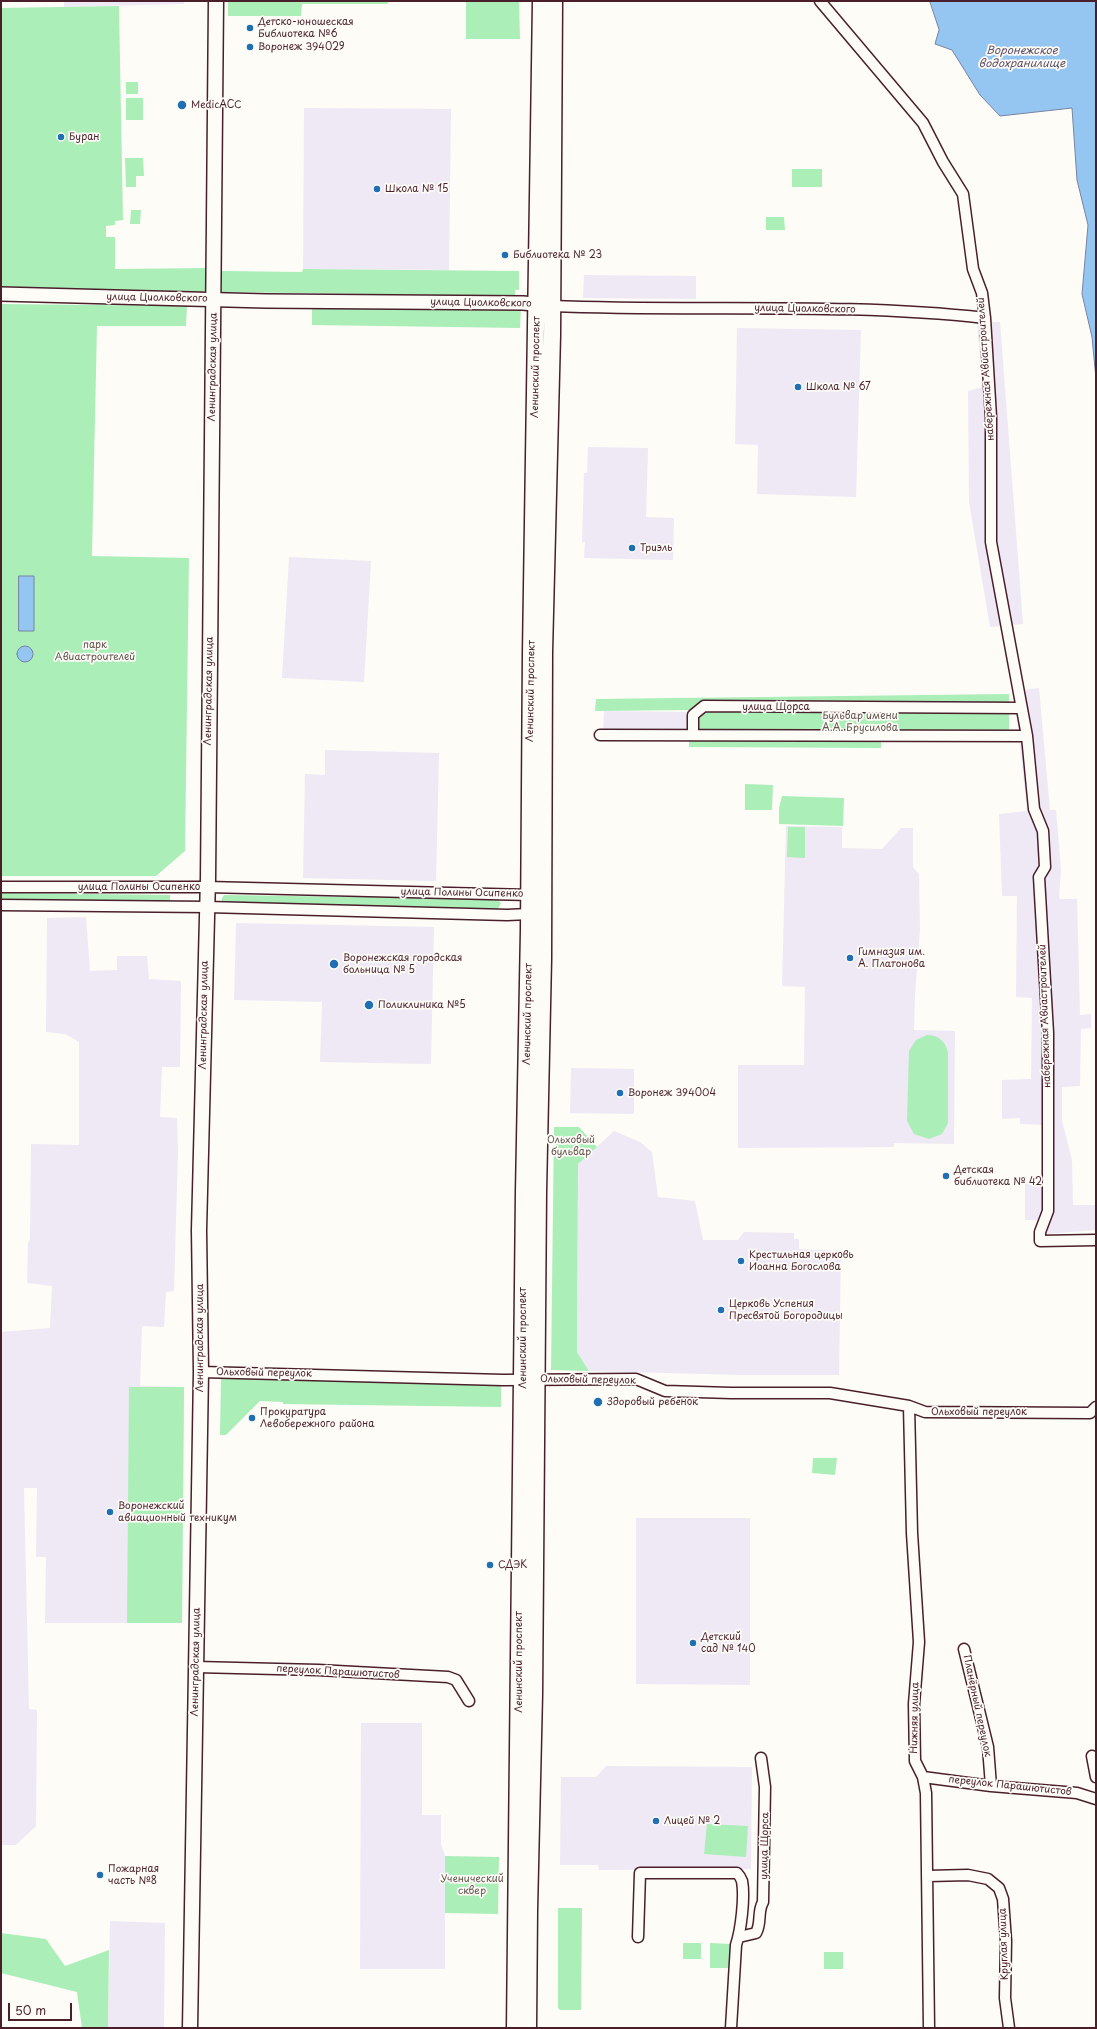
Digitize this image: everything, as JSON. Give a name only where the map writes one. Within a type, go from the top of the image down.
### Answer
[{"type":"main road","name":"Ленинградская улица","points":[[190,2028],[201,1372],[199,1230],[207,907],[216,1]]},
{"type":"main road","name":"Ленинский проспект","points":[[515,2028],[529,1379],[543,906],[544,305],[541,1]]},
{"type":"main road","name":"Ленинский проспект","points":[[528,2028],[534,1694],[529,1379],[529,914],[531,668],[554,1]]},
{"type":"street","name":"набережная Авиастроителей","points":[[820,1],[923,123],[943,162],[962,190],[965,202],[974,269],[982,293],[984,318],[991,417],[991,542],[1026,736],[1034,809],[1043,831],[1045,866],[1039,877],[1048,1033],[1048,1211],[1040,1232],[1040,1241],[1096,1240]]},
{"type":"street","name":"улица Циолковского","points":[[1,294],[872,311],[937,313],[984,318]]},
{"type":"street","name":"улица Щорса","points":[[693,734],[693,715],[704,706],[1021,708]]},
{"type":"street","points":[[600,735],[685,736],[693,734],[1026,736]]},
{"type":"street","name":"улица Полины Осипенко","points":[[1,887],[207,887],[530,895],[543,906]]},
{"type":"street","name":"улица Полины Осипенко","points":[[1,905],[207,907],[529,914]]},
{"type":"street","points":[[529,914],[543,906]]},
{"type":"street","name":"Ольховый переулок","points":[[201,1372],[529,1379],[636,1379],[665,1391],[830,1393],[909,1406],[924,1412],[1093,1410]]},
{"type":"street","name":"Нижняя улица","points":[[909,1406],[912,1533],[919,1642],[914,1704],[915,1761],[923,1777],[926,1793],[929,2028]]},
{"type":"street","name":"Планёрный переулок","points":[[964,1649],[988,1747],[991,1786]]},
{"type":"street","name":"переулок Парашютистов","points":[[196,1667],[318,1670],[448,1677],[456,1680],[469,1701]]},
{"type":"street","points":[[1092,1756],[1096,1777]]},
{"type":"street","name":"улица Щорса","points":[[739,1937],[756,1933],[760,1921],[759,1909],[763,1902],[765,1872],[765,1787],[761,1758]]},
{"type":"street","name":"переулок Парашютистов","points":[[923,1777],[991,1786],[1078,1793],[1096,1799]]},
{"type":"street","points":[[638,1937],[640,1873],[737,1873],[742,1879],[739,1937],[736,1945],[731,2028]]},
{"type":"street","name":"Круглая улица","points":[[928,1876],[968,1875],[988,1879],[998,1888],[1003,1899],[1006,1941],[1005,1998],[1009,2028]]},
{"type":"shaded area","points":[[64,1],[184,1],[184,4],[64,7]]},
{"type":"shaded area","name":"Школа № 15","points":[[304,108],[451,109],[449,270],[303,269]]},
{"type":"shaded area","points":[[584,275],[696,276],[696,299],[583,298]]},
{"type":"shaded area","points":[[977,322],[1000,322],[1023,624],[990,627],[969,502],[968,391],[983,387]]},
{"type":"shaded area","name":"Школа № 67","points":[[737,328],[861,330],[856,497],[757,494],[758,445],[735,444]]},
{"type":"shaded area","points":[[588,447],[648,448],[646,517],[674,518],[673,560],[584,558],[585,542],[582,542],[584,473],[587,473]]},
{"type":"shaded area","points":[[289,557],[371,561],[364,682],[282,678]]},
{"type":"shaded area","points":[[1039,688],[1050,810],[1056,810],[1061,869],[1059,899],[1077,899],[1080,1015],[1091,1014],[1091,1028],[1081,1029],[1080,1086],[1062,1087],[1062,1121],[1072,1160],[1073,1205],[1096,1205],[1096,1230],[1046,1234],[1046,1220],[1025,1220],[1025,1183],[1045,1183],[1045,1125],[1020,1124],[1020,1118],[1002,1119],[1002,1080],[1031,1079],[1032,998],[1016,997],[1017,896],[1002,896],[999,814],[1027,811],[1014,691]]},
{"type":"shaded area","points":[[604,711],[688,712],[688,731],[603,732]]},
{"type":"shaded area","points":[[325,750],[439,753],[436,881],[303,878],[305,774],[325,775]]},
{"type":"shaded area","name":"Гимназия им. А. Платонова","points":[[786,826],[842,827],[842,848],[882,849],[901,828],[913,828],[913,867],[919,874],[920,930],[914,1030],[955,1031],[954,1144],[894,1143],[894,1147],[738,1148],[738,1065],[804,1065],[805,987],[782,986]]},
{"type":"shaded area","points":[[86,917],[90,971],[117,970],[117,956],[147,956],[149,979],[181,981],[180,1067],[162,1067],[160,1117],[177,1118],[178,1151],[174,1291],[166,1292],[164,1327],[142,1326],[140,1386],[184,1387],[182,1623],[45,1623],[46,1557],[36,1557],[37,1488],[24,1488],[29,1709],[37,1710],[36,1826],[16,1845],[1,1845],[1,1332],[50,1328],[52,1286],[27,1283],[28,1243],[30,1239],[31,1144],[79,1145],[79,1042],[65,1034],[46,1032],[47,918]]},
{"type":"shaded area","name":"Воронежская городская больница № 5","points":[[236,923],[434,927],[431,1064],[320,1062],[322,1002],[234,1000]]},
{"type":"shaded area","points":[[571,1068],[634,1069],[634,1114],[570,1113]]},
{"type":"shaded area","points":[[614,1131],[640,1142],[652,1152],[658,1197],[695,1201],[703,1240],[738,1240],[744,1232],[794,1233],[794,1239],[799,1239],[799,1249],[841,1251],[839,1375],[743,1375],[589,1371],[577,1352],[578,1164]]},
{"type":"shaded area","name":"Детский сад № 140","points":[[636,1518],[750,1518],[750,1685],[636,1684]]},
{"type":"shaded area","points":[[361,1723],[422,1723],[422,1815],[441,1815],[441,1844],[445,1856],[445,1969],[360,1969]]},
{"type":"shaded area","name":"Лицей № 2","points":[[606,1766],[752,1767],[751,1869],[599,1870],[598,1865],[560,1865],[561,1777],[596,1777]]},
{"type":"shaded area","points":[[110,1921],[165,1923],[164,2028],[108,2028]]},
{"type":"green space","points":[[228,1],[388,1],[388,4],[302,4],[301,16],[228,16]]},
{"type":"green space","points":[[466,1],[519,1],[520,39],[466,39]]},
{"type":"green space","name":"Буран","points":[[119,6],[123,220],[115,221],[115,225],[106,226],[106,237],[115,237],[115,269],[209,268],[208,289],[203,292],[1,289],[1,8]]},
{"type":"green space","points":[[126,82],[138,82],[138,94],[126,94]]},
{"type":"green space","points":[[126,98],[143,98],[143,120],[126,120]]},
{"type":"green space","points":[[125,158],[143,158],[144,176],[136,176],[136,187],[126,187]]},
{"type":"green space","points":[[792,169],[822,169],[822,187],[792,187]]},
{"type":"green space","points":[[131,210],[141,210],[140,224],[130,224]]},
{"type":"green space","points":[[766,217],[784,217],[785,230],[766,230]]},
{"type":"green space","points":[[303,269],[519,271],[519,290],[515,290],[515,296],[222,292],[222,271],[302,272]]},
{"type":"green space","name":"парк Авиастроителей","points":[[1,304],[187,306],[186,326],[97,326],[92,556],[189,558],[185,851],[156,876],[1,876]]},
{"type":"green space","points":[[312,305],[521,307],[520,328],[312,325]]},
{"type":"green space","name":"Бульвар имени А.А. Брусилова","points":[[1009,694],[1009,739],[881,738],[881,748],[689,747],[689,710],[595,711],[596,699]]},
{"type":"green space","points":[[745,784],[773,785],[772,810],[745,810]]},
{"type":"green space","points":[[782,796],[844,798],[843,826],[779,824],[779,808]]},
{"type":"green space","points":[[788,827],[805,827],[805,858],[787,857]]},
{"type":"green space","points":[[1,893],[170,895],[170,904],[1,902]]},
{"type":"green space","points":[[224,895],[497,899],[501,903],[498,909],[225,904],[222,902]]},
{"type":"green space","points":[[927,1035],[935,1036],[944,1042],[948,1053],[948,1123],[942,1134],[929,1139],[914,1134],[907,1121],[909,1051],[916,1040]]},
{"type":"green space","name":"Ольховый бульвар","points":[[554,1127],[579,1127],[597,1147],[578,1164],[577,1352],[589,1371],[551,1370]]},
{"type":"green space","points":[[221,1378],[501,1383],[501,1407],[283,1404],[283,1402],[260,1401],[226,1435],[220,1435]]},
{"type":"green space","points":[[129,1387],[184,1387],[182,1623],[127,1623]]},
{"type":"green space","points":[[813,1458],[837,1458],[835,1475],[812,1473]]},
{"type":"green space","points":[[707,1824],[748,1826],[746,1857],[704,1854]]},
{"type":"green space","name":"Ученический сквер","points":[[445,1856],[499,1857],[498,1914],[445,1913]]},
{"type":"green space","points":[[558,1908],[582,1908],[581,2010],[560,2010],[558,2008]]},
{"type":"green space","points":[[1,1933],[46,1939],[65,1966],[109,1950],[108,2028],[82,2028],[77,1992],[1,1973]]},
{"type":"green space","points":[[683,1943],[701,1943],[701,1959],[683,1959]]},
{"type":"green space","points":[[710,1943],[731,1944],[731,1968],[710,1968]]},
{"type":"green space","points":[[824,1952],[843,1952],[843,1969],[824,1969]]},
{"type":"water","name":"Воронежское водохранилище","points":[[930,1],[1096,1],[1096,379],[1092,337],[1082,294],[1088,225],[1077,180],[1072,108],[1000,116],[980,95],[952,50],[935,44],[939,30]]},
{"type":"water","points":[[19,576],[34,576],[34,631],[19,631]]},
{"type":"water","points":[[22,646],[28,646],[33,651],[31,660],[28,662],[22,662],[17,657],[17,651]]},
{"type":"place","name":"Детско-юношеская Библиотека №6","points":[[250,28]]},
{"type":"place","name":"Воронеж 394029","points":[[250,47]]},
{"type":"place","name":"MedicACC","points":[[182,105]]},
{"type":"place","name":"Буран","points":[[61,137]]},
{"type":"place","name":"Школа № 15","points":[[377,189]]},
{"type":"place","name":"Библиотека № 23","points":[[505,255]]},
{"type":"place","name":"Школа № 67","points":[[798,387]]},
{"type":"place","name":"Триэль","points":[[632,548]]},
{"type":"place","name":"Гимназия им. А. Платонова","points":[[850,958]]},
{"type":"place","name":"Воронежская городская больница № 5","points":[[334,964]]},
{"type":"place","name":"Поликлиника №5","points":[[369,1005]]},
{"type":"place","name":"Воронеж 394004","points":[[620,1093]]},
{"type":"place","name":"Детская библиотека № 42","points":[[946,1176]]},
{"type":"place","name":"Крестильная церковь Иоанна Богослова","points":[[741,1261]]},
{"type":"place","name":"Церковь Успения Пресвятой Богородицы","points":[[721,1310]]},
{"type":"place","name":"Здоровый ребенок","points":[[598,1402]]},
{"type":"place","name":"Прокуратура Левобережного района","points":[[252,1418]]},
{"type":"place","name":"Воронежский авиационный техникум","points":[[110,1512]]},
{"type":"place","name":"СДЭК","points":[[490,1565]]},
{"type":"place","name":"Детский сад № 140","points":[[693,1643]]},
{"type":"place","name":"Лицей № 2","points":[[656,1821]]},
{"type":"place","name":"Пожарная часть №8","points":[[100,1875]]}]
